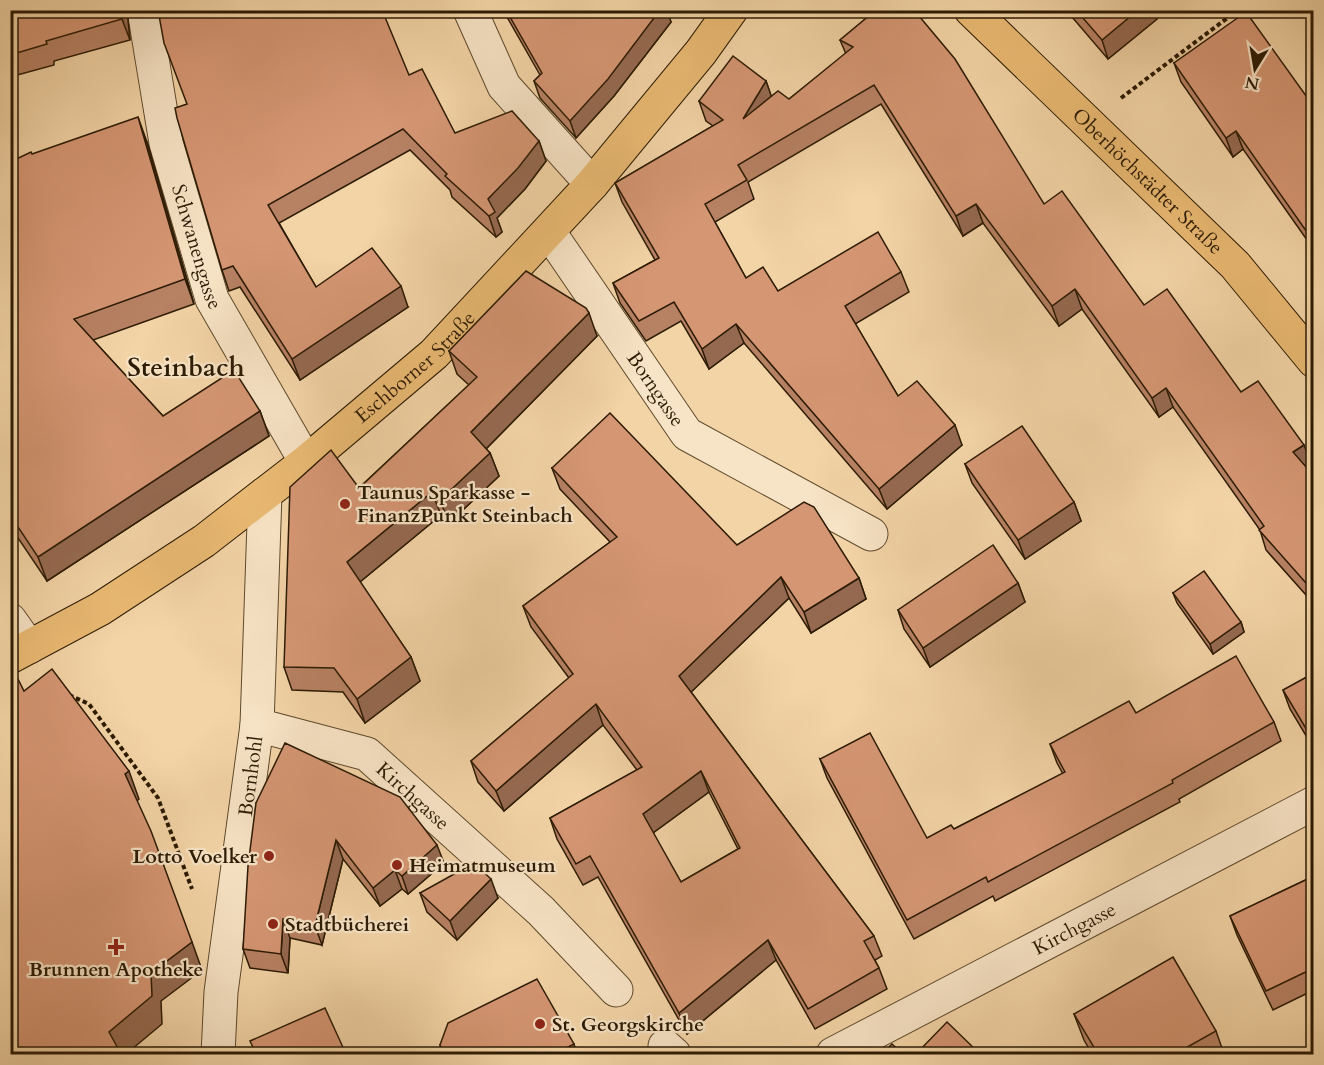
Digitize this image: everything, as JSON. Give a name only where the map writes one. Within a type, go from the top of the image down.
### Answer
[{"type":"main road","name":"Eschborner Straße","points":[[20,652],[100,609],[157,572],[306,462],[434,354],[592,184],[700,51],[730,10]]},
{"type":"main road","name":"Oberhöchstädter Straße","points":[[971,10],[1235,265],[1314,361]]},
{"type":"street","name":"Schwanengasse","points":[[144,10],[166,143],[212,299],[306,462]]},
{"type":"street","points":[[470,10],[504,86],[592,184]]},
{"type":"street","name":"Borngasse","points":[[549,232],[687,434],[871,534]]},
{"type":"street","name":"Bornhohl","points":[[218,1054],[222,981],[257,725],[265,494]]},
{"type":"street","points":[[10,620],[20,652]]},
{"type":"street","name":"Kirchgasse","points":[[257,725],[367,754],[541,911],[616,990]]},
{"type":"street","name":"Kirchgasse","points":[[833,1054],[1314,803]]},
{"type":"path","points":[[1087,122],[1238,10]]},
{"type":"path","points":[[63,692],[89,704],[158,798],[195,895]]},
{"type":"building","points":[[10,10],[122,10],[122,19],[46,41],[47,44],[10,55]]},
{"type":"building","points":[[158,10],[382,10],[409,75],[422,69],[455,133],[512,111],[539,141],[518,168],[488,199],[495,212],[489,216],[445,176],[447,174],[403,129],[268,205],[316,287],[372,248],[401,286],[292,359],[233,266],[222,270],[177,118],[175,108],[187,104],[164,43]]},
{"type":"building","points":[[506,10],[660,10],[608,79],[570,121],[534,81],[542,73]]},
{"type":"building","points":[[876,10],[914,10],[955,59],[1044,204],[1062,191],[1144,305],[1167,289],[1241,392],[1258,381],[1304,445],[1293,452],[1314,476],[1314,592],[1259,530],[1264,526],[1166,388],[1152,398],[1075,289],[1052,306],[976,204],[956,216],[874,85],[738,165],[747,180],[705,204],[746,278],[763,267],[778,291],[878,232],[901,272],[845,306],[898,396],[917,381],[955,425],[879,489],[736,324],[702,349],[674,302],[639,321],[613,283],[659,258],[615,183],[723,120],[699,101],[733,56],[766,81],[743,119],[778,91],[789,99],[853,47],[840,40]]},
{"type":"building","points":[[1076,10],[1138,10],[1102,40]]},
{"type":"building","points":[[1246,12],[1314,107],[1314,235],[1312,233],[1309,235],[1236,131],[1226,138],[1174,63]]},
{"type":"building","points":[[138,117],[185,279],[74,319],[163,416],[234,370],[260,411],[38,557],[10,515],[10,162],[31,152],[32,154]]},
{"type":"building","points":[[526,271],[586,308],[589,313],[471,432],[490,453],[440,500],[432,492],[347,562],[411,657],[357,699],[334,668],[284,667],[290,487],[331,450],[359,488],[477,377],[449,351]]},
{"type":"building","points":[[610,413],[737,545],[804,502],[814,507],[859,578],[804,612],[781,577],[679,676],[874,936],[864,941],[879,968],[808,1009],[768,940],[679,1013],[590,856],[576,864],[550,818],[642,767],[596,704],[496,791],[471,761],[573,674],[523,606],[617,537],[552,468]],"holes":[[[701,771],[740,848],[681,882],[643,814]]]},
{"type":"building","points":[[1022,426],[1074,502],[1018,540],[965,464]]},
{"type":"building","points":[[993,545],[1018,583],[923,648],[898,610]]},
{"type":"building","points":[[1204,571],[1241,622],[1210,644],[1173,593]]},
{"type":"building","points":[[1236,656],[1274,722],[1172,780],[1173,783],[988,882],[986,877],[907,920],[820,759],[870,733],[927,838],[951,825],[954,829],[1065,772],[1050,744],[1129,701],[1136,713]]},
{"type":"building","points":[[13,669],[24,691],[52,669],[129,771],[125,774],[151,831],[192,942],[151,973],[152,996],[109,1032],[121,1054],[10,1054],[10,671]]},
{"type":"building","points":[[1314,673],[1314,729],[1308,732],[1283,690]]},
{"type":"building","points":[[285,743],[400,797],[437,845],[402,876],[395,870],[373,888],[336,840],[315,926],[283,919],[281,954],[243,949],[248,866],[256,803]]},
{"type":"building","points":[[474,863],[491,879],[450,921],[420,893]]},
{"type":"building","points":[[1314,876],[1314,968],[1266,991],[1230,916]]},
{"type":"building","points":[[1173,957],[1216,1031],[1175,1054],[1098,1054],[1074,1014]]},
{"type":"building","points":[[537,979],[574,1044],[555,1054],[445,1054],[440,1045],[448,1023]]},
{"type":"building","points":[[325,1008],[346,1054],[256,1054],[250,1041]]},
{"type":"building","points":[[947,1022],[980,1054],[916,1054]]},
{"type":"building","points":[[892,1044],[903,1054],[882,1054]]},
{"type":"building","points":[[1314,1047],[1314,1054],[1298,1054]]},
{"type":"place","name":"Taunus Sparkasse - FinanzPunkt Steinbach","points":[[345,504]]},
{"type":"place","name":"Lotto Voelker","points":[[269,856]]},
{"type":"place","name":"Heimatmuseum","points":[[397,865]]},
{"type":"place","name":"Stadtbücherei","points":[[273,924]]},
{"type":"place","name":"Brunnen Apotheke","points":[[116,947]]},
{"type":"place","name":"St. Georgskirche","points":[[540,1024]]},
{"type":"district","name":"Steinbach","points":[[186,367]]}]
